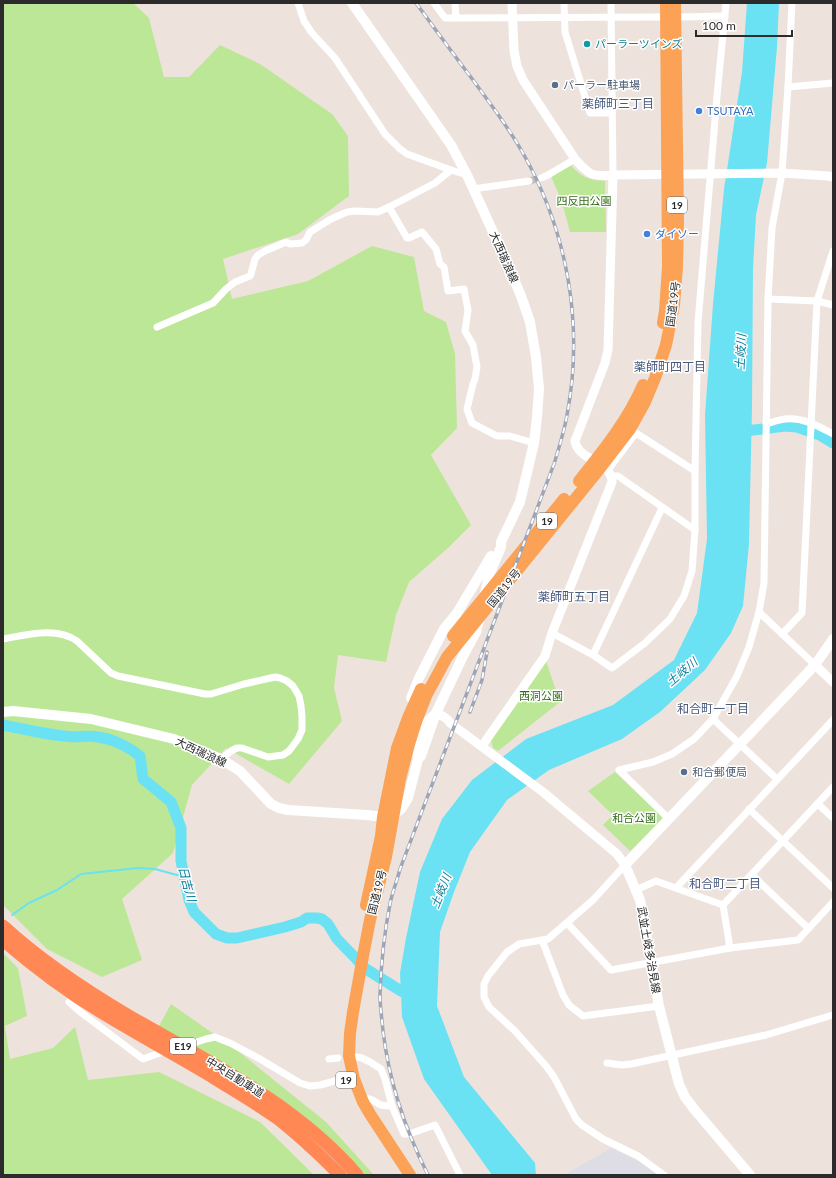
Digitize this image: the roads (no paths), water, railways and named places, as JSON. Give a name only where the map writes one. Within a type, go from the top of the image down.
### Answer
[{"type":"highway","name":"国道19号","points":[[666,3],[672,174]]},
{"type":"highway","name":"国道19号","points":[[388,816],[398,748],[408,718],[432,670],[641,400],[660,338],[665,311],[672,174],[675,3]]},
{"type":"highway","name":"国道19号","points":[[410,1175],[362,1100],[354,1079],[350,1056],[350,1033],[360,953],[381,836],[400,779],[417,719],[426,696],[454,642]]},
{"type":"highway","name":"中央自動車道","points":[[3,926],[44,960],[90,992],[210,1061],[257,1090],[309,1128],[357,1175]]},
{"type":"highway","name":"中央自動車道","points":[[3,940],[59,984],[100,1011],[250,1100],[276,1118],[301,1137],[340,1175]]},
{"type":"highway","name":"国道19号","points":[[357,973],[343,1028],[342,1057],[346,1078],[352,1098],[359,1111],[401,1175]]},
{"type":"main road","name":"大西瑞浪線","points":[[352,3],[451,145],[473,188],[521,296],[530,322],[536,357],[538,389],[534,443],[520,502],[501,542]]},
{"type":"main road","points":[[398,748],[399,735],[406,710],[419,678],[444,629],[457,613],[497,545],[501,542]]},
{"type":"main road","points":[[388,816],[402,808],[408,798],[418,759],[421,756],[436,713],[476,632],[489,575],[501,547],[501,542]]},
{"type":"main road","points":[[457,613],[461,610],[476,616],[479,620]]},
{"type":"main road","points":[[625,865],[815,665],[833,639]]},
{"type":"main road","name":"大西瑞浪線","points":[[3,712],[13,711],[91,719],[174,739],[221,759],[240,771],[270,804],[279,808],[288,810],[388,816]]},
{"type":"main road","name":"武並土岐多治見線","points":[[625,865],[640,900],[659,1006],[679,1084],[685,1097],[694,1110],[750,1175]]},
{"type":"street","points":[[298,3],[304,21],[308,27],[335,58],[385,134],[398,148],[407,154],[467,175]]},
{"type":"street","points":[[434,3],[445,18],[660,17]]},
{"type":"street","points":[[455,3],[456,18]]},
{"type":"street","points":[[512,3],[514,51],[517,66],[523,80],[575,159],[590,174],[599,176],[779,173],[833,177]]},
{"type":"street","points":[[564,3],[565,32],[590,113],[612,113]]},
{"type":"street","points":[[611,3],[613,175],[608,350],[605,363],[575,441],[579,451],[610,473],[618,476],[695,530]]},
{"type":"street","points":[[552,633],[593,655],[612,668],[645,643],[670,619],[684,596],[692,571],[695,530],[698,322],[726,3]]},
{"type":"street","points":[[669,819],[619,770],[653,762],[672,754],[694,739],[713,719],[747,652],[759,612],[764,583],[768,299],[772,228],[788,87],[792,3]]},
{"type":"street","points":[[682,17],[725,16]]},
{"type":"street","points":[[788,87],[833,83]]},
{"type":"street","points":[[541,178],[575,159]]},
{"type":"street","points":[[157,326],[216,300],[235,282],[250,276],[256,259],[265,250],[286,242],[290,244],[302,243],[309,236],[310,232],[331,219],[347,212],[378,212],[390,207],[435,183],[451,170]]},
{"type":"street","points":[[473,188],[529,181]]},
{"type":"street","points":[[390,207],[407,238],[422,232],[436,249],[440,264],[444,267],[448,291],[464,289],[468,310],[465,331],[473,345],[477,367],[467,408],[472,423],[497,436],[510,436],[534,443]]},
{"type":"street","points":[[782,634],[802,613],[817,301],[833,250]]},
{"type":"street","points":[[768,299],[817,301],[833,305]]},
{"type":"street","points":[[766,424],[784,419],[793,419],[811,422],[833,434]]},
{"type":"street","points":[[482,746],[545,656],[552,633],[612,482],[610,473],[636,433],[695,471]]},
{"type":"street","points":[[593,655],[662,508]]},
{"type":"street","points":[[759,612],[833,682]]},
{"type":"street","points":[[3,639],[32,634],[62,634],[72,637],[111,673],[118,676],[205,694],[211,694],[275,677],[287,681],[293,686],[299,696],[302,716],[302,730],[298,739],[289,751],[283,754],[268,757],[247,748],[237,748],[221,759]]},
{"type":"street","points":[[418,759],[417,754],[424,728],[428,720],[436,713],[449,721],[543,792],[617,854],[625,865],[593,900],[548,939],[519,944],[507,952],[488,976],[484,984],[484,997],[489,1007],[515,1031],[546,1066],[554,1077],[576,1119],[582,1125],[603,1139],[638,1156],[664,1175]]},
{"type":"street","points":[[713,719],[777,779]]},
{"type":"street","points":[[676,888],[833,720]]},
{"type":"street","points":[[428,735],[434,726],[441,723],[451,724]]},
{"type":"street","points":[[723,905],[833,787]]},
{"type":"street","points":[[818,804],[833,818]]},
{"type":"street","points":[[749,809],[833,888]]},
{"type":"street","points":[[752,875],[808,928]]},
{"type":"street","points":[[636,890],[656,881],[723,905]]},
{"type":"street","points":[[567,923],[611,970],[730,948],[798,940],[833,902]]},
{"type":"street","points":[[723,905],[730,948]]},
{"type":"street","points":[[542,940],[562,995],[569,1005],[583,1016],[659,1006]]},
{"type":"street","points":[[69,1002],[143,1059],[160,1053]]},
{"type":"street","points":[[607,1063],[622,1065],[766,1035],[833,1015]]},
{"type":"street","points":[[194,1043],[206,1038],[215,1037],[260,1059],[300,1083],[310,1086],[346,1078]]},
{"type":"street","points":[[356,1057],[362,1058],[381,1069],[392,1106],[404,1134],[409,1134],[435,1125],[460,1175]]},
{"type":"street","points":[[329,1059],[338,1058]]},
{"type":"street","points":[[362,1100],[366,1098],[382,1105],[392,1106]]},
{"type":"water","name":"土岐川","points":[[747,3],[779,3],[777,47],[767,163],[756,215],[753,268],[749,544],[743,606],[731,633],[705,670],[660,712],[622,739],[549,770],[507,800],[470,852],[440,932],[437,1006],[464,1077],[535,1163],[536,1175],[492,1175],[424,1079],[402,1017],[400,973],[420,872],[442,819],[472,780],[526,739],[613,705],[674,660],[697,613],[707,539],[705,415],[713,304],[724,189],[742,72]]},
{"type":"waterway","points":[[738,432],[785,426],[797,427],[820,435],[833,443]]},
{"type":"waterway","name":"日吉川","points":[[3,725],[56,735],[72,737],[94,736],[104,738],[120,744],[140,756],[143,779],[171,802],[181,828],[181,861],[189,900],[194,912],[216,934],[227,938],[237,938],[285,927],[301,922],[307,918],[322,919],[328,924],[337,939],[366,969],[401,991],[414,996]]},
{"type":"waterway","points":[[12,915],[29,903],[57,890],[81,874],[138,868],[155,869],[184,877]]},
{"type":"tunnel","points":[[529,181],[541,178]]},
{"type":"railway","points":[[416,3],[519,145],[539,185],[552,216],[568,281],[574,348],[572,382],[567,415],[554,464],[400,869],[388,915],[383,950],[380,995],[383,1031],[389,1069],[399,1105],[412,1140],[428,1175]]},
{"type":"railway","points":[[470,712],[482,680],[487,652]]},
{"type":"place","name":"パーラーツインズ","points":[[587,44]]},
{"type":"place","name":"パーラー駐車場","points":[[555,85]]},
{"type":"place","name":"TSUTAYA","points":[[699,111]]},
{"type":"place","name":"ダイソー","points":[[647,234]]},
{"type":"place","name":"和合郵便局","points":[[684,772]]},
{"type":"district","name":"薬師町三丁目","points":[[618,104]]},
{"type":"district","name":"薬師町四丁目","points":[[670,367]]},
{"type":"district","name":"薬師町五丁目","points":[[574,597]]},
{"type":"district","name":"和合町一丁目","points":[[713,709]]},
{"type":"district","name":"和合町二丁目","points":[[725,884]]},
{"type":"park label","name":"四反田公園","points":[[584,201]]},
{"type":"park label","name":"西洞公園","points":[[541,696]]},
{"type":"park label","name":"和合公園","points":[[634,818]]}]
